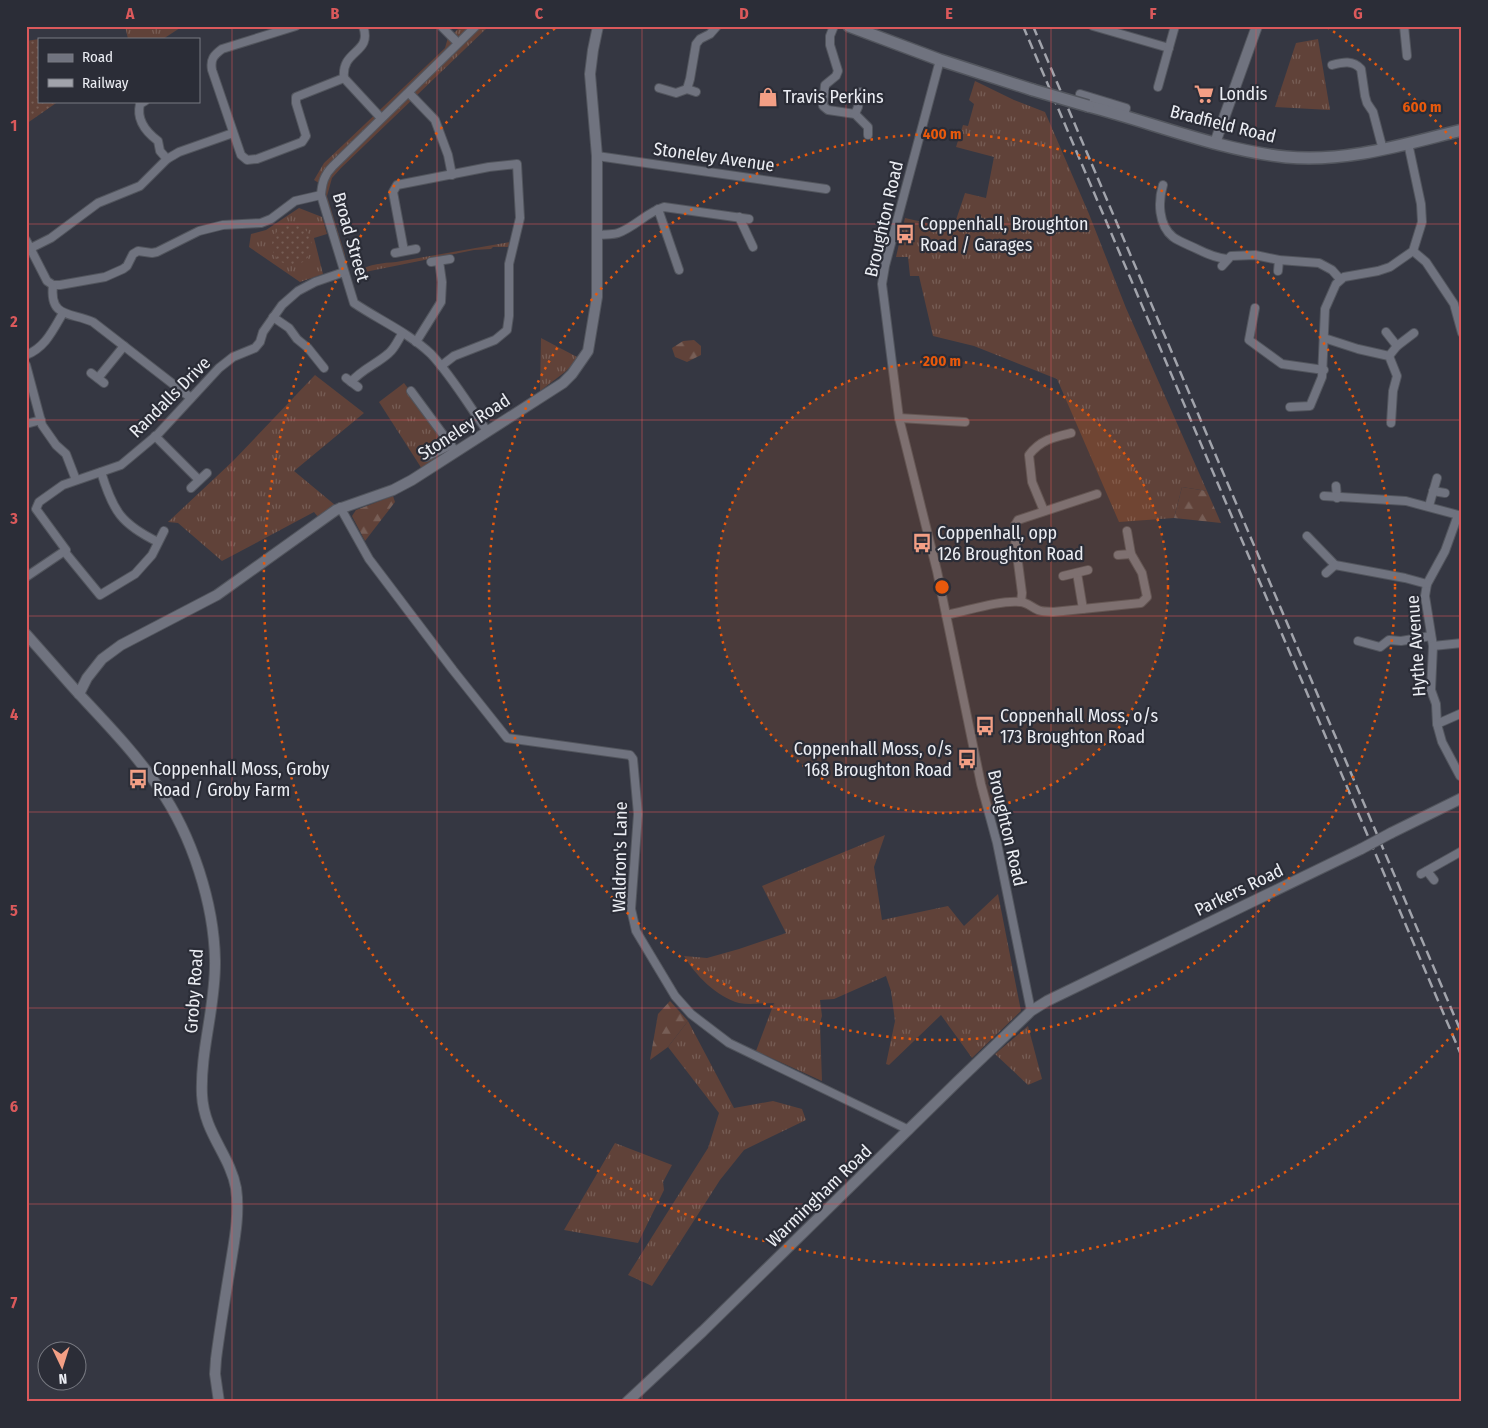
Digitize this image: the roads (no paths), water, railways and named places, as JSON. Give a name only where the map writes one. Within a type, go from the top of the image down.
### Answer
[{"type":"main road","name":"Bradfield Road","points":[[849,26],[940,60],[1033,90],[1246,151],[1288,157],[1354,155],[1383,150],[1462,130]]},
{"type":"street","points":[[296,26],[222,49],[214,55],[211,62],[212,70],[241,155],[246,160],[257,159],[302,142],[306,136],[296,97],[344,78]]},
{"type":"street","points":[[363,26],[366,34],[365,42],[347,59],[343,72],[344,78],[381,118]]},
{"type":"street","points":[[441,26],[458,43]]},
{"type":"street","name":"Broad Street","points":[[476,26],[325,175],[321,195],[354,303],[416,342],[431,354],[487,431]]},
{"type":"street","name":"Stoneley Road","points":[[79,694],[87,678],[102,658],[121,645],[217,595],[340,508],[393,490],[454,448],[487,431],[563,383],[582,362],[588,351],[597,297],[597,156],[590,74],[598,26]]},
{"type":"street","points":[[687,89],[696,44],[700,39],[710,34],[717,26]]},
{"type":"street","points":[[834,26],[830,36],[830,45],[838,71],[836,76],[825,85],[824,106],[828,110],[855,114],[868,127],[868,134]]},
{"type":"street","points":[[1093,26],[1169,48]]},
{"type":"street","points":[[1158,87],[1175,26]]},
{"type":"street","points":[[1215,143],[1257,26]]},
{"type":"street","points":[[1404,26],[1406,56]]},
{"type":"street","points":[[1337,54],[1336,64],[1352,63],[1361,69],[1365,96],[1373,112],[1383,150]]},
{"type":"street","name":"Broughton Road","points":[[940,60],[885,266],[882,284],[899,418],[937,571],[981,784],[997,843],[1031,1011]]},
{"type":"street","points":[[659,88],[676,93],[687,89],[696,92]]},
{"type":"street","points":[[855,114],[860,92]]},
{"type":"street","points":[[410,93],[435,120],[448,155],[452,175]]},
{"type":"street","name":"Bradfield Road","points":[[1080,94],[1126,108],[1124,116]]},
{"type":"street","points":[[143,102],[140,104],[140,116],[148,134],[158,141],[160,151],[167,159]]},
{"type":"street","points":[[31,248],[51,238],[98,203],[140,186],[167,159],[179,152],[233,133]]},
{"type":"street","points":[[1290,407],[1310,406],[1322,377],[1324,370],[1325,309],[1331,293],[1340,280],[1378,271],[1390,266],[1413,251],[1422,222],[1421,204],[1408,144]]},
{"type":"street","name":"Stoneley Avenue","points":[[597,156],[826,189]]},
{"type":"street","points":[[416,249],[399,252],[393,192],[397,185],[517,164],[520,218],[509,264],[510,316],[507,330],[495,340],[454,356],[441,366]]},
{"type":"street","points":[[1163,185],[1160,196],[1161,212],[1166,229],[1172,236],[1225,263],[1230,256],[1255,255],[1279,260],[1319,263],[1332,270],[1340,280]]},
{"type":"street","points":[[26,240],[47,280],[53,285],[60,286],[105,277],[123,270],[133,254],[138,252],[157,252],[198,231],[223,225],[261,223],[295,201],[321,195]]},
{"type":"street","points":[[598,235],[614,234],[625,230],[658,208],[664,207],[749,219]]},
{"type":"street","points":[[658,208],[679,270]]},
{"type":"street","points":[[739,217],[752,247]]},
{"type":"street","points":[[1413,251],[1426,262],[1454,304],[1462,333]]},
{"type":"street","points":[[416,342],[441,302],[442,282],[435,261],[450,259]]},
{"type":"street","points":[[1278,271],[1279,260]]},
{"type":"street","name":"Randalls Drive","points":[[64,551],[66,550],[36,509],[39,502],[64,485],[121,465],[155,436],[219,368],[233,357],[255,348],[282,305],[298,291],[315,282],[344,272]]},
{"type":"street","points":[[53,285],[57,308],[63,313],[69,316],[82,317],[93,322],[191,398]]},
{"type":"street","points":[[1454,304],[1462,300]]},
{"type":"street","points":[[1255,308],[1247,342],[1282,364],[1324,370]]},
{"type":"street","points":[[26,355],[34,352],[46,341],[63,313]]},
{"type":"street","points":[[273,318],[289,328],[297,339],[308,348],[321,365],[313,369]]},
{"type":"street","points":[[1386,332],[1397,346]]},
{"type":"street","points":[[1390,356],[1397,346],[1414,333]]},
{"type":"street","points":[[352,382],[359,373],[387,355],[402,334]]},
{"type":"street","points":[[1324,338],[1358,350],[1390,356]]},
{"type":"street","points":[[98,378],[124,346]]},
{"type":"street","points":[[1390,356],[1398,376],[1393,392],[1391,423]]},
{"type":"street","points":[[26,365],[41,420],[49,435],[66,454],[76,480]]},
{"type":"street","points":[[411,391],[454,448],[426,457]]},
{"type":"street","points":[[899,418],[965,422]]},
{"type":"street","points":[[26,424],[41,420]]},
{"type":"street","points":[[1044,511],[1032,482],[1029,455],[1035,446],[1050,438],[1071,433]]},
{"type":"street","points":[[155,436],[199,480]]},
{"type":"street","points":[[101,472],[109,498],[116,511],[127,524],[158,542]]},
{"type":"street","points":[[191,488],[207,473]]},
{"type":"street","points":[[1429,506],[1437,478]]},
{"type":"street","points":[[1336,486],[1337,498]]},
{"type":"street","points":[[1434,491],[1445,493]]},
{"type":"street","points":[[1021,602],[1022,593],[1014,532],[1018,520],[1097,494]]},
{"type":"street","points":[[1324,496],[1406,501],[1460,515]]},
{"type":"street","name":"Waldron's Lane","points":[[340,508],[369,559],[507,738],[630,755],[633,759],[638,814],[631,909],[636,931],[675,996],[691,1014],[729,1044],[909,1130]]},
{"type":"street","name":"Hythe Avenue","points":[[1459,777],[1442,742],[1437,724],[1436,704],[1431,690],[1433,646],[1425,596],[1427,584],[1460,515]]},
{"type":"street","points":[[946,615],[1000,603],[1021,602],[1039,610],[1053,612],[1141,603],[1147,597],[1145,585],[1142,573],[1131,554],[1127,530]]},
{"type":"street","points":[[26,577],[64,551],[100,596],[135,574],[152,555],[164,531]]},
{"type":"street","points":[[1307,536],[1335,565],[1427,584]]},
{"type":"street","points":[[1118,555],[1131,554]]},
{"type":"street","points":[[1326,573],[1335,565]]},
{"type":"street","points":[[1063,576],[1088,570]]},
{"type":"street","points":[[1077,573],[1083,609]]},
{"type":"street","name":"Groby Road","points":[[26,634],[141,764],[160,790],[181,827],[197,866],[210,906],[215,962],[202,1097],[208,1126],[232,1174],[236,1188],[237,1208],[236,1231],[216,1358],[215,1374],[219,1402]]},
{"type":"street","points":[[1358,641],[1378,650],[1390,640],[1401,642],[1431,636]]},
{"type":"street","points":[[1433,646],[1462,643]]},
{"type":"street","points":[[1437,724],[1462,713]]},
{"type":"street","name":"Parkers Road","points":[[1031,1011],[1047,1001],[1462,798]]},
{"type":"street","points":[[1434,880],[1424,873],[1462,851]]},
{"type":"street","name":"Warmingham Road","points":[[627,1402],[703,1331],[1031,1011]]},
{"type":"railway","points":[[1023,26],[1462,1057]]},
{"type":"railway","points":[[1033,26],[1462,1034]]},
{"type":"place","name":"Londis","points":[[1204,94]]},
{"type":"place","name":"Travis Perkins","points":[[768,97]]},
{"type":"place","name":"Coppenhall, Broughton Road / Garages","points":[[905,234]]},
{"type":"place","name":"Coppenhall, opp 126 Broughton Road","points":[[922,543]]},
{"type":"place","name":"Coppenhall Moss, o/s 173 Broughton Road","points":[[985,726]]},
{"type":"place","name":"Coppenhall Moss, o/s 168 Broughton Road","points":[[967,759]]},
{"type":"place","name":"Coppenhall Moss, Groby Road / Groby Farm","points":[[138,779]]}]
